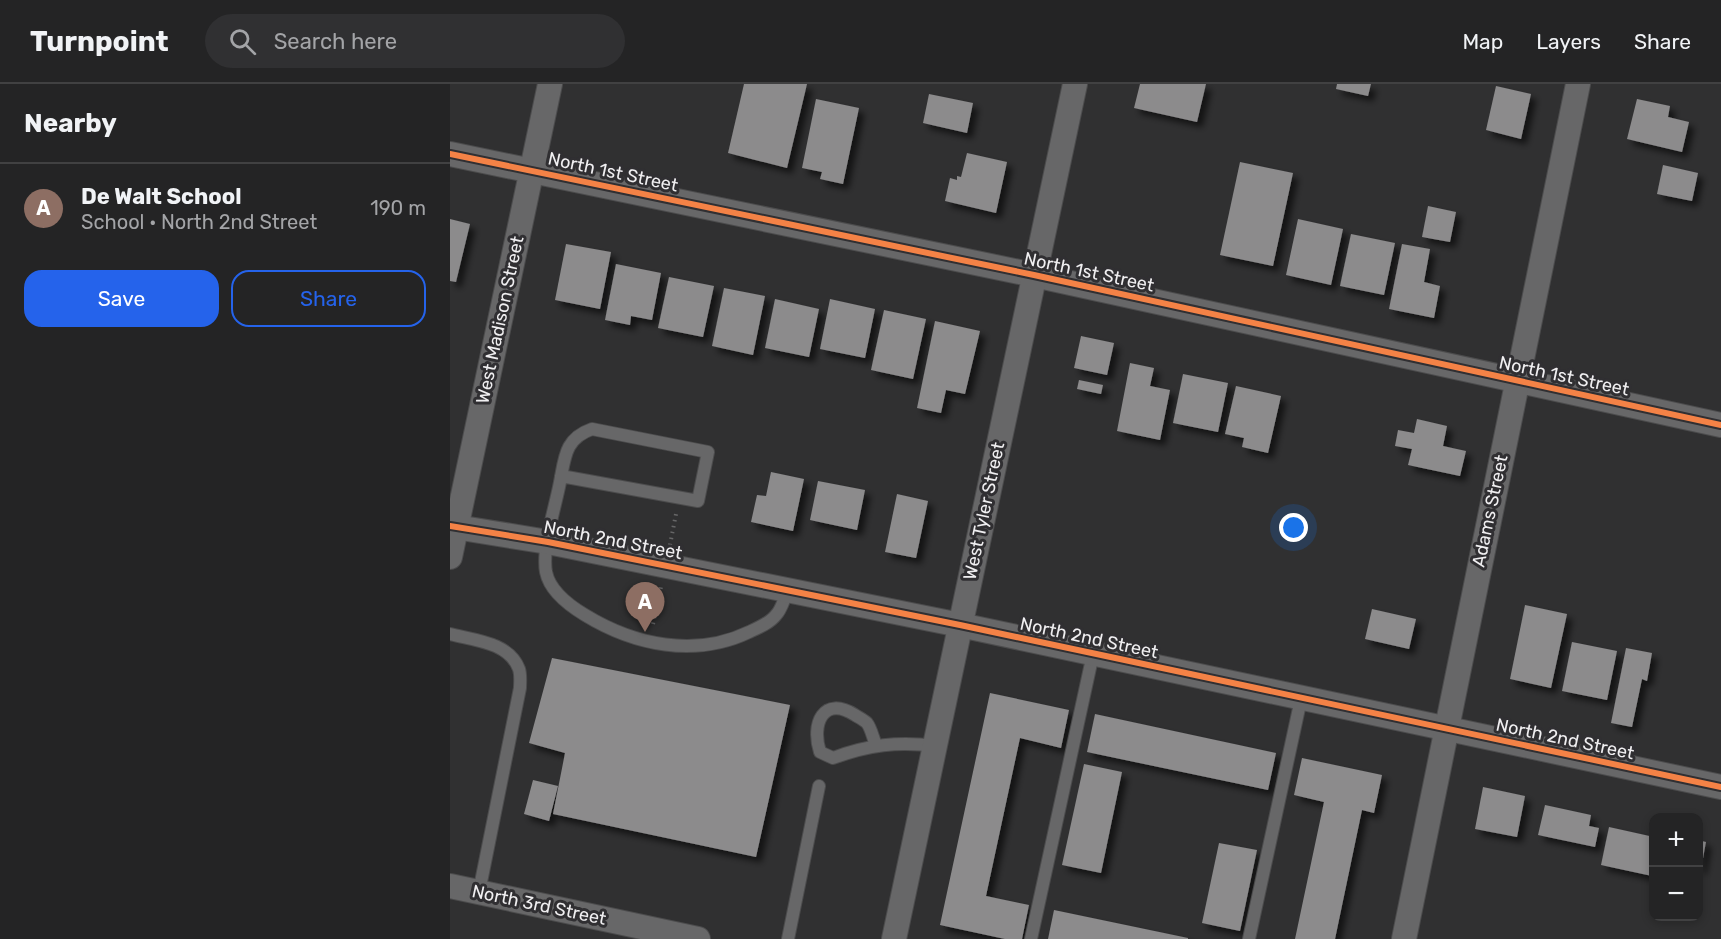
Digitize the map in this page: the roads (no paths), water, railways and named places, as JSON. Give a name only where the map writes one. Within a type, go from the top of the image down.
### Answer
[{"type":"street","name":"West Madison Street","points":[[450,557],[453,526],[550,84]]},
{"type":"street","name":"West Tyler Street","points":[[894,939],[1075,84]]},
{"type":"street","name":"Adams Street","points":[[1404,939],[1578,84]]},
{"type":"street","name":"North 1st Street","points":[[450,154],[1034,275],[1721,425]]},
{"type":"street","name":"North 2nd Street","points":[[453,526],[548,542],[960,625],[1721,787]]},
{"type":"street","name":"North 3rd Street","points":[[450,886],[698,939]]},
{"type":"lane","points":[[561,476],[698,501],[708,452],[592,429],[579,433],[571,441],[561,476],[548,542],[546,573],[556,593],[574,609],[608,629],[650,642],[676,646],[711,645],[739,637],[776,615],[788,591]]},
{"type":"lane","points":[[450,634],[494,644],[510,657],[519,669],[520,688],[479,892]]},
{"type":"lane","points":[[1031,939],[1093,654]]},
{"type":"lane","points":[[1249,939],[1301,699]]},
{"type":"lane","points":[[876,745],[867,722],[846,710],[828,710],[818,719],[815,736],[820,752],[832,758],[876,745],[903,742],[935,746]]},
{"type":"lane","points":[[788,939],[819,786]]},
{"type":"place","name":"De Walt School","points":[[645,632]]}]
